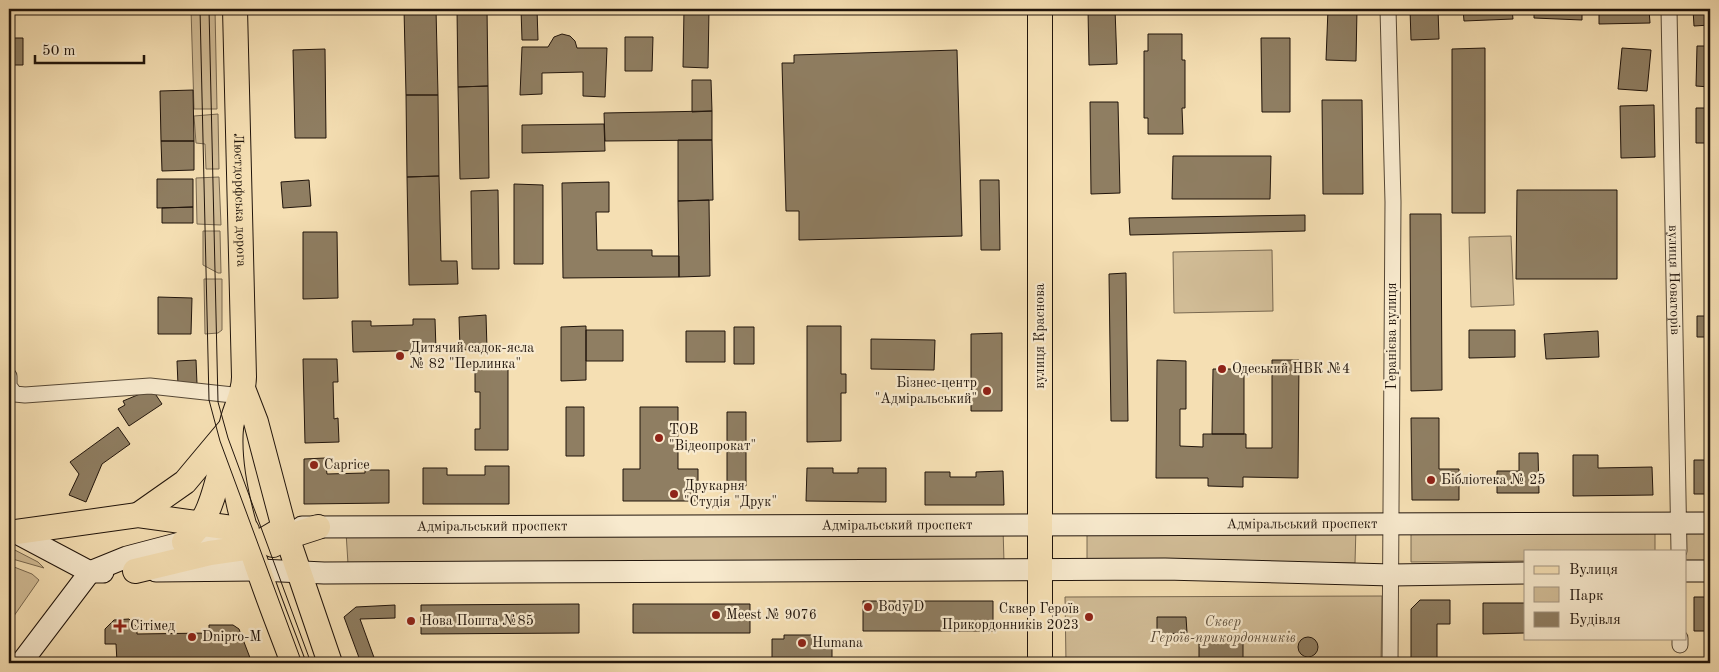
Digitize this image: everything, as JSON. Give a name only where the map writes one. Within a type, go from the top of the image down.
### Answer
[{"type":"main road","name":"Люстдорфська дорога","points":[[235,9],[243,393],[231,427],[233,476],[254,552],[293,663]]},
{"type":"main road","name":"вулиця Краснова","points":[[1040,9],[1040,663]]},
{"type":"main road","name":"Люстдорфська дорога","points":[[243,393],[256,422],[286,533],[330,663]]},
{"type":"main road","points":[[138,515],[185,482],[231,427]]},
{"type":"main road","points":[[21,663],[90,572],[127,557],[184,542],[196,533],[207,513],[231,427]]},
{"type":"main road","points":[[12,530],[138,515],[202,523],[254,552],[299,573],[1165,569],[1392,575],[1524,573]]},
{"type":"main road","name":"Адміральський проспект","points":[[318,527],[1710,523]]},
{"type":"main road","points":[[184,542],[254,552],[286,533],[318,527]]},
{"type":"main road","points":[[12,530],[90,572],[135,571],[210,553],[254,552],[269,548],[286,533]]},
{"type":"main road","points":[[1686,571],[1710,571]]},
{"type":"street","name":"Геранієва вулиця","points":[[1388,9],[1393,202],[1390,663]]},
{"type":"street","name":"вулиця Новаторів","points":[[1669,9],[1678,550]]},
{"type":"street","points":[[9,376],[9,386],[14,394],[25,396],[150,386],[243,393]]},
{"type":"green space","points":[[191,9],[215,9],[217,109],[194,109]]},
{"type":"green space","points":[[218,114],[219,169],[206,169],[205,144],[196,143],[194,116]]},
{"type":"green space","points":[[219,177],[221,225],[197,224],[196,178]]},
{"type":"green space","points":[[203,231],[220,231],[221,273],[203,265]]},
{"type":"green space","points":[[1511,236],[1514,305],[1471,307],[1469,237]]},
{"type":"green space","points":[[1272,250],[1273,311],[1174,313],[1173,252]]},
{"type":"green space","points":[[204,279],[222,279],[222,330],[218,333],[205,334]]},
{"type":"green space","points":[[1686,525],[1710,525],[1710,562],[1686,562]]},
{"type":"green space","points":[[1655,526],[1655,550],[1524,550],[1524,561],[1411,562],[1411,527]]},
{"type":"green space","points":[[1356,527],[1355,563],[1087,562],[1087,528]]},
{"type":"green space","points":[[1003,528],[1004,562],[348,564],[346,532]]},
{"type":"green space","points":[[9,547],[38,562],[44,568],[9,558]]},
{"type":"green space","points":[[9,565],[32,574],[39,580],[9,623]]},
{"type":"green space","name":"Сквер Героїв-прикордонників","points":[[1382,596],[1381,663],[1066,663],[1065,597]]},
{"type":"building","points":[[404,9],[436,9],[438,95],[406,95]]},
{"type":"building","points":[[457,9],[487,9],[488,86],[458,87]]},
{"type":"building","points":[[521,9],[537,9],[538,40],[522,40]]},
{"type":"building","points":[[684,9],[709,9],[708,68],[683,67]]},
{"type":"building","points":[[1088,9],[1115,9],[1117,64],[1089,65]]},
{"type":"building","points":[[1328,9],[1357,9],[1356,61],[1326,60]]},
{"type":"building","points":[[1410,9],[1438,9],[1439,39],[1411,40]]},
{"type":"building","points":[[1463,9],[1512,9],[1513,19],[1464,21]]},
{"type":"building","points":[[1534,9],[1582,9],[1582,20],[1534,18]]},
{"type":"building","points":[[1599,9],[1649,9],[1650,23],[1599,24]]},
{"type":"building","points":[[1693,9],[1710,9],[1710,25],[1694,26]]},
{"type":"building","points":[[562,34],[570,36],[575,41],[577,48],[607,48],[605,97],[583,96],[583,72],[542,73],[542,94],[520,95],[522,47],[548,47],[554,37]]},
{"type":"building","points":[[1148,34],[1182,34],[1182,60],[1185,60],[1185,108],[1182,108],[1183,134],[1148,134],[1148,118],[1144,118],[1144,51],[1148,51]]},
{"type":"building","points":[[625,37],[653,37],[652,71],[625,71]]},
{"type":"building","points":[[9,38],[23,38],[23,65],[9,65]]},
{"type":"building","points":[[1261,38],[1290,38],[1290,112],[1262,112]]},
{"type":"building","points":[[1697,46],[1710,46],[1710,87],[1696,86]]},
{"type":"building","points":[[1485,48],[1485,213],[1452,213],[1452,49]]},
{"type":"building","points":[[1622,48],[1651,50],[1647,91],[1618,89]]},
{"type":"building","points":[[325,49],[326,138],[295,138],[293,50]]},
{"type":"building","points":[[957,50],[962,236],[799,240],[799,211],[786,211],[782,63],[794,63],[794,55]]},
{"type":"building","points":[[692,80],[711,80],[712,111],[692,112]]},
{"type":"building","points":[[488,86],[489,178],[460,179],[458,87]]},
{"type":"building","points":[[193,90],[194,141],[161,141],[160,91]]},
{"type":"building","points":[[406,95],[438,95],[439,176],[407,177]]},
{"type":"building","points":[[1322,100],[1362,100],[1363,194],[1323,194]]},
{"type":"building","points":[[1090,102],[1118,102],[1120,193],[1091,194]]},
{"type":"building","points":[[1654,105],[1655,157],[1621,158],[1620,106]]},
{"type":"building","points":[[1696,108],[1710,108],[1710,143],[1696,143]]},
{"type":"building","points":[[712,111],[712,140],[605,141],[604,113]]},
{"type":"building","points":[[604,124],[605,151],[522,153],[522,125]]},
{"type":"building","points":[[678,140],[712,140],[713,200],[678,201]]},
{"type":"building","points":[[161,141],[194,141],[194,170],[162,171]]},
{"type":"building","points":[[1173,156],[1271,156],[1270,199],[1172,199]]},
{"type":"building","points":[[439,176],[441,261],[457,261],[458,284],[409,285],[407,177]]},
{"type":"building","points":[[157,179],[193,179],[193,207],[157,208]]},
{"type":"building","points":[[309,180],[311,206],[283,208],[281,182]]},
{"type":"building","points":[[980,180],[999,180],[1000,250],[981,250]]},
{"type":"building","points":[[609,182],[609,212],[596,212],[597,250],[652,250],[652,256],[679,256],[679,277],[563,278],[562,183]]},
{"type":"building","points":[[514,184],[543,185],[543,264],[514,264]]},
{"type":"building","points":[[498,190],[499,269],[472,269],[471,191]]},
{"type":"building","points":[[1517,190],[1617,190],[1617,279],[1516,279]]},
{"type":"building","points":[[709,200],[710,276],[679,277],[678,201]]},
{"type":"building","points":[[193,207],[193,223],[162,223],[162,208]]},
{"type":"building","points":[[1410,214],[1441,214],[1442,390],[1411,391]]},
{"type":"building","points":[[1305,215],[1305,231],[1130,235],[1129,218]]},
{"type":"building","points":[[303,232],[337,232],[338,298],[303,299]]},
{"type":"building","points":[[1126,273],[1128,421],[1111,421],[1109,274]]},
{"type":"building","points":[[158,297],[192,298],[191,334],[158,334]]},
{"type":"building","points":[[486,315],[487,349],[460,350],[459,317]]},
{"type":"building","points":[[1697,316],[1710,316],[1710,337],[1697,337]]},
{"type":"building","points":[[413,319],[435,319],[436,350],[353,352],[352,321],[371,321],[371,326],[413,325]]},
{"type":"building","points":[[586,326],[586,380],[561,381],[561,327]]},
{"type":"building","points":[[807,326],[841,326],[841,374],[846,374],[846,393],[841,393],[841,441],[807,442]]},
{"type":"building","points":[[734,327],[754,327],[754,364],[734,364]]},
{"type":"building","points":[[586,330],[623,330],[623,361],[586,361]]},
{"type":"building","points":[[1469,330],[1515,330],[1515,357],[1469,358]]},
{"type":"building","points":[[686,331],[725,331],[725,362],[686,362]]},
{"type":"building","points":[[1598,331],[1599,357],[1546,359],[1544,334]]},
{"type":"building","name":"Бізнес-центр \"Адміральський\"","points":[[1002,333],[1002,411],[971,411],[971,334]]},
{"type":"building","points":[[871,339],[935,340],[934,370],[871,369]]},
{"type":"building","points":[[303,359],[337,359],[338,382],[333,382],[334,419],[338,418],[339,442],[305,443]]},
{"type":"building","points":[[196,360],[197,384],[178,385],[177,361]]},
{"type":"building","points":[[1157,360],[1186,361],[1186,409],[1180,409],[1180,446],[1203,447],[1203,434],[1246,434],[1246,448],[1272,448],[1272,360],[1299,360],[1298,478],[1243,477],[1243,487],[1208,486],[1208,478],[1156,478]]},
{"type":"building","points":[[475,367],[508,367],[508,450],[475,450],[475,429],[480,429],[480,392],[475,392]]},
{"type":"building","points":[[1213,369],[1244,369],[1244,434],[1212,434]]},
{"type":"building","points":[[152,389],[162,404],[129,426],[118,409],[125,405],[123,401]]},
{"type":"building","points":[[566,407],[584,407],[584,456],[566,456]]},
{"type":"building","name":"ТОВ \"Відеопрокат\"","points":[[640,407],[678,407],[678,469],[698,469],[698,501],[623,501],[623,469],[640,469]]},
{"type":"building","points":[[727,412],[746,412],[746,486],[727,486]]},
{"type":"building","points":[[1411,418],[1439,418],[1439,469],[1459,469],[1459,500],[1412,500]]},
{"type":"building","points":[[118,427],[130,444],[102,464],[86,502],[69,495],[79,474],[70,462]]},
{"type":"building","points":[[1519,453],[1538,453],[1539,493],[1497,493],[1497,471],[1519,471]]},
{"type":"building","points":[[1573,455],[1598,455],[1598,468],[1652,467],[1653,495],[1573,496]]},
{"type":"building","points":[[325,458],[327,474],[365,473],[365,470],[389,470],[389,503],[304,504],[304,459]]},
{"type":"building","points":[[1694,460],[1710,460],[1710,494],[1694,494]]},
{"type":"building","points":[[485,466],[509,466],[509,504],[423,504],[423,468],[447,468],[447,475],[485,475]]},
{"type":"building","points":[[807,468],[833,468],[833,473],[858,473],[858,468],[886,468],[886,502],[806,501]]},
{"type":"building","points":[[1003,471],[1004,505],[925,505],[925,472],[950,472],[950,477],[976,477],[976,472]]},
{"type":"building","points":[[1694,597],[1710,597],[1710,631],[1694,631]]},
{"type":"building","points":[[1420,600],[1450,600],[1450,624],[1437,624],[1437,663],[1411,663],[1411,609]]},
{"type":"building","points":[[863,601],[993,601],[993,631],[863,631]]},
{"type":"building","points":[[1483,603],[1524,603],[1524,633],[1483,634]]},
{"type":"building","points":[[579,604],[579,633],[421,634],[421,605]]},
{"type":"building","points":[[633,604],[750,604],[750,633],[633,633]]},
{"type":"building","points":[[395,605],[395,618],[360,619],[376,663],[361,663],[344,617],[356,607]]},
{"type":"building","points":[[1157,617],[1186,617],[1187,633],[1157,634]]},
{"type":"building","points":[[129,619],[137,627],[137,634],[209,633],[209,625],[233,625],[239,629],[252,663],[214,663],[214,660],[117,662],[116,644],[105,644],[105,629],[114,620]]},
{"type":"building","points":[[784,635],[819,635],[819,639],[832,639],[832,663],[772,663],[772,639],[784,639]]},
{"type":"building","points":[[1308,637],[1315,640],[1318,647],[1315,654],[1308,657],[1301,654],[1298,647],[1301,640]]},
{"type":"building","points":[[1199,639],[1243,640],[1243,663],[1199,663]]},
{"type":"tram line","points":[[200,9],[209,400],[220,441],[302,663]]},
{"type":"tram line","points":[[209,9],[218,402],[228,438],[311,663]]},
{"type":"place","name":"Дитячий садок-ясла № 82 \"Перлинка\"","points":[[400,356]]},
{"type":"place","name":"Одеський НВК №4","points":[[1222,369]]},
{"type":"place","name":"Бізнес-центр \"Адміральський\"","points":[[987,391]]},
{"type":"place","name":"ТОВ \"Відеопрокат\"","points":[[659,438]]},
{"type":"place","name":"Caprice","points":[[314,465]]},
{"type":"place","name":"Бібліотека № 25","points":[[1431,480]]},
{"type":"place","name":"Друкарня \"Студія \"Друк\"","points":[[674,494]]},
{"type":"place","name":"Body D","points":[[868,607]]},
{"type":"place","name":"Meest № 9076","points":[[716,615]]},
{"type":"place","name":"Сквер Героїв Прикордонників 2023","points":[[1089,617]]},
{"type":"place","name":"Нова Пошта №85","points":[[411,621]]},
{"type":"place","name":"Сітімед","points":[[120,626]]},
{"type":"place","name":"Dnipro-M","points":[[192,637]]},
{"type":"place","name":"Humana","points":[[802,643]]}]
